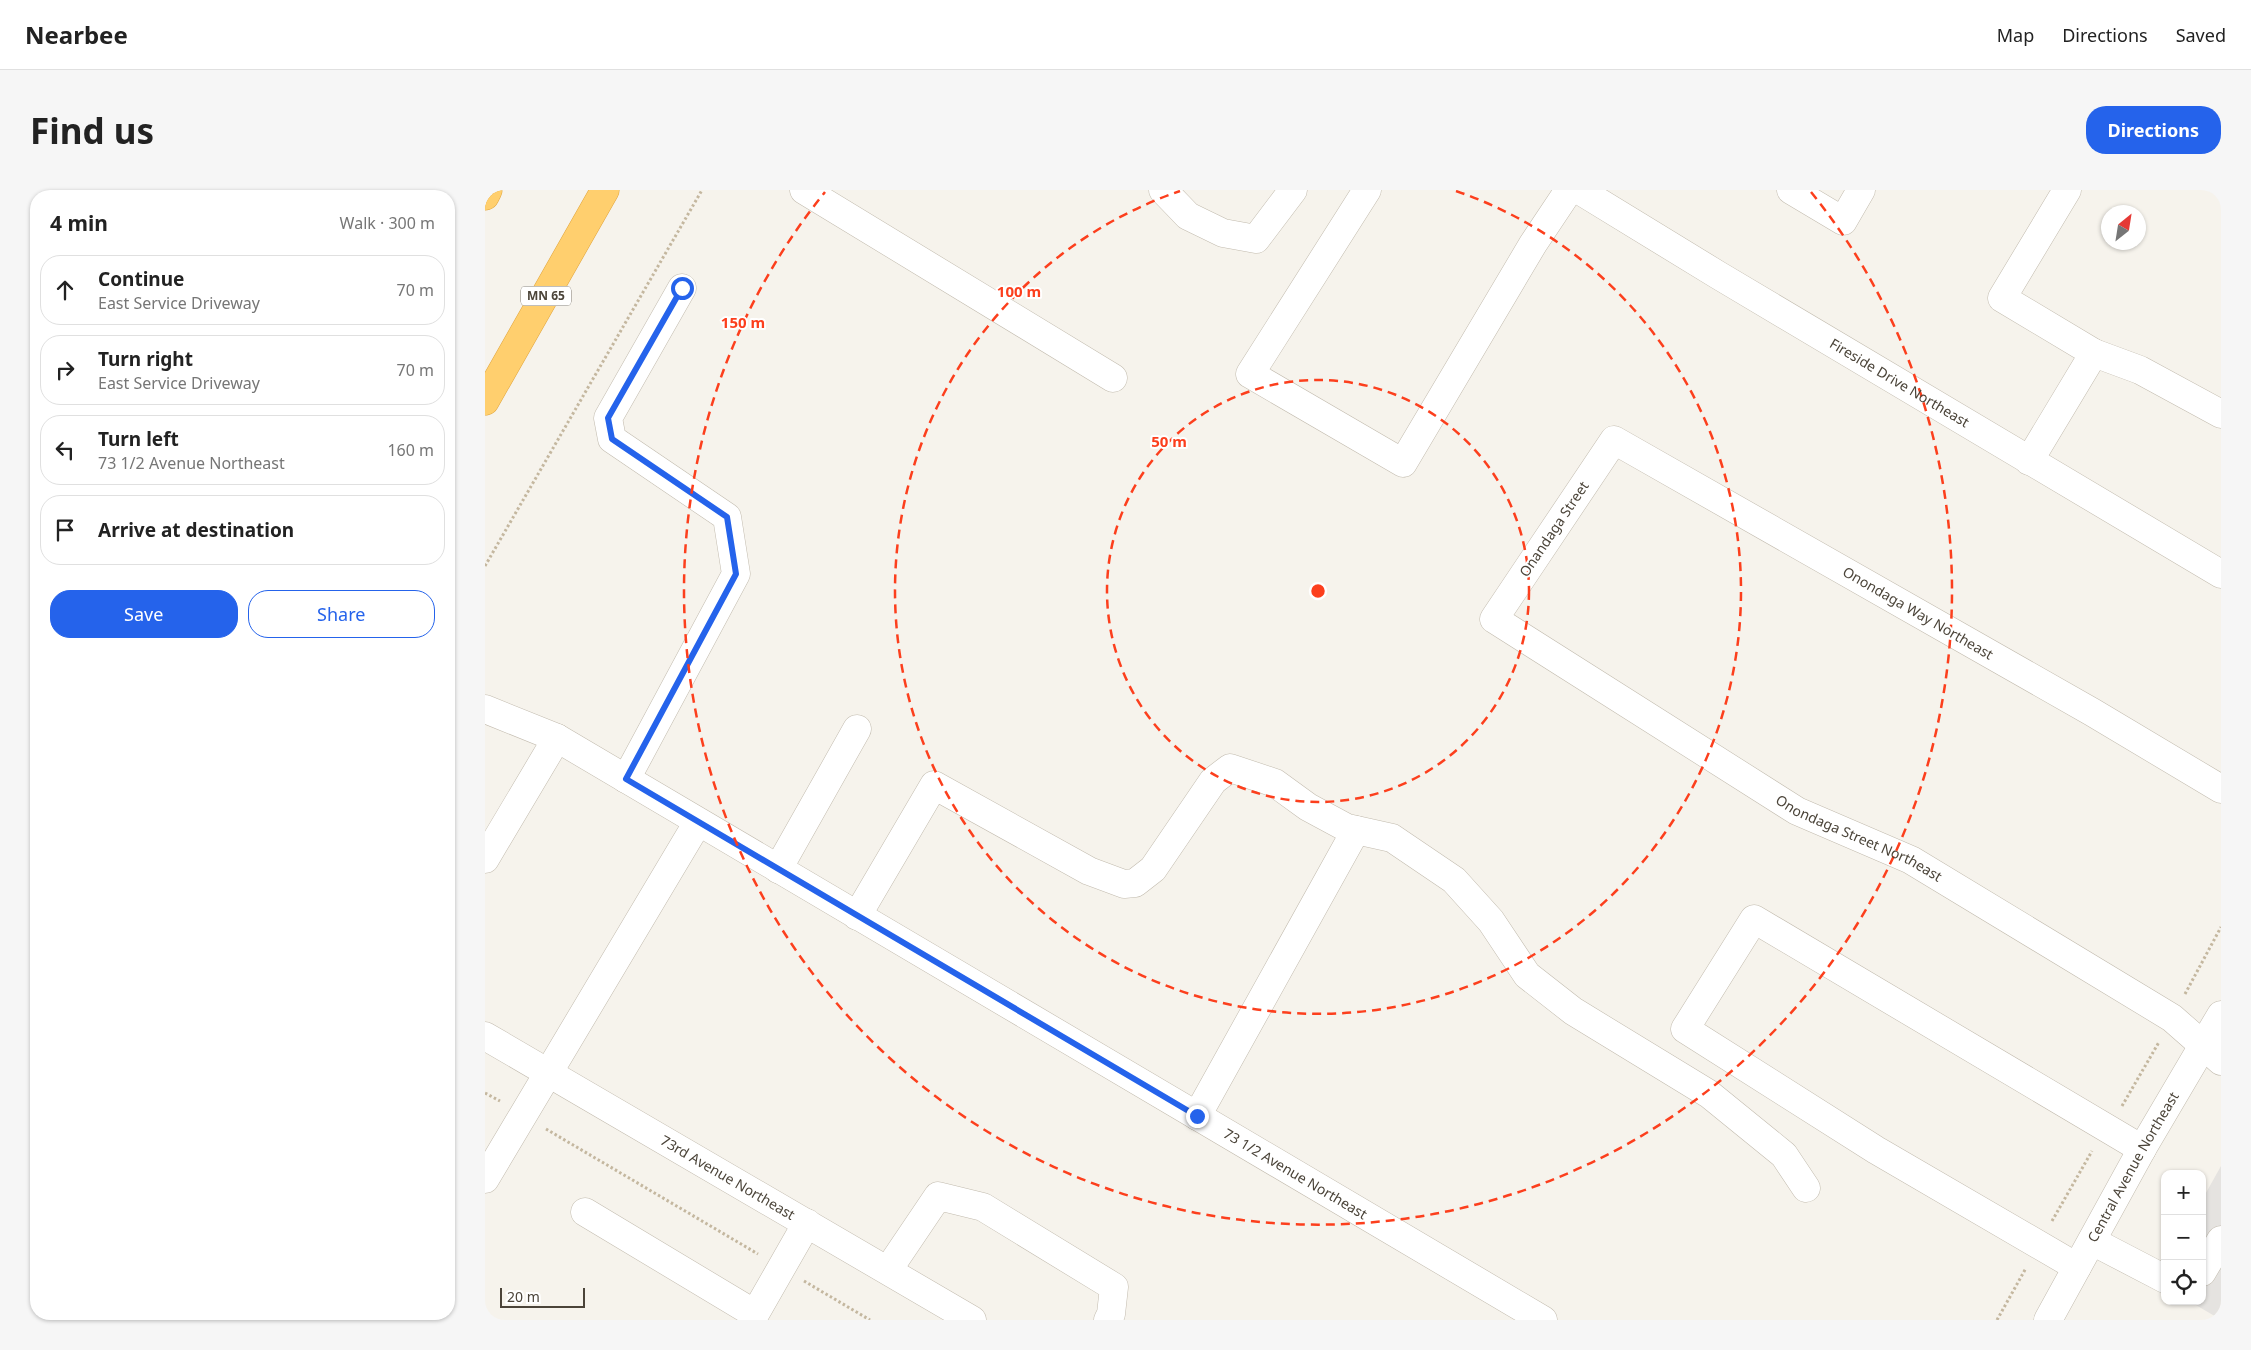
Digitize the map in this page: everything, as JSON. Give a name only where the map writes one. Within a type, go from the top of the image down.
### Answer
[{"type":"highway","points":[[485,196],[488,190]]},
{"type":"highway","name":"MN 65","points":[[485,401],[605,190]]},
{"type":"street","points":[[804,190],[1113,378]]},
{"type":"street","points":[[1163,190],[1187,216],[1223,233],[1256,239],[1293,190]]},
{"type":"street","points":[[1367,190],[1250,374],[1403,463],[1533,244],[1569,190]]},
{"type":"street","name":"Fireside Drive Northeast","points":[[1579,190],[2029,461],[2221,574]]},
{"type":"street","points":[[1791,190],[1843,221],[1861,190]]},
{"type":"street","points":[[2067,190],[2002,298],[2094,353],[2140,370],[2221,414]]},
{"type":"street","points":[[626,779],[736,574],[727,517],[612,439],[608,418],[682,288]]},
{"type":"street","points":[[2029,461],[2094,353]]},
{"type":"street","name":"Onandaga Street","points":[[1494,619],[1614,440]]},
{"type":"street","name":"Onondaga Way Northeast","points":[[1614,440],[2092,712],[2221,789]]},
{"type":"street","name":"Onondaga Street Northeast","points":[[1494,619],[1797,810],[1911,860],[2172,1018],[2212,1053]]},
{"type":"street","name":"73 1/2 Avenue Northeast","points":[[485,709],[557,738],[1543,1320]]},
{"type":"street","points":[[778,869],[857,729]]},
{"type":"street","points":[[485,859],[557,738]]},
{"type":"street","points":[[857,916],[934,785],[1089,871],[1124,884],[1135,883],[1153,869],[1213,781],[1230,768],[1275,783],[1308,807],[1347,828],[1392,838],[1454,880],[1491,921],[1527,975],[1573,1011],[1716,1100],[1784,1155],[1805,1188]]},
{"type":"street","points":[[485,1178],[698,822]]},
{"type":"street","points":[[1197,1116],[1356,830]]},
{"type":"street","points":[[2077,1267],[1876,1150],[1685,1029],[1754,919],[2142,1149]]},
{"type":"street","name":"Central Avenue Northeast","points":[[2048,1320],[2142,1149],[2212,1053],[2221,1015]]},
{"type":"street","name":"73rd Avenue Northeast","points":[[485,1036],[972,1320]]},
{"type":"street","points":[[889,1270],[938,1196],[983,1207],[1114,1287],[1111,1314],[1108,1320]]},
{"type":"street","points":[[585,1212],[755,1314],[807,1223]]},
{"type":"street","points":[[2206,1265],[2221,1240]]},
{"type":"street","points":[[2091,1241],[2161,1276]]},
{"type":"path","points":[[485,566],[701,190]]},
{"type":"path","points":[[2182,999],[2221,927]]},
{"type":"path","points":[[1997,1320],[2097,1142],[2117,1116],[2163,1034]]},
{"type":"path","points":[[485,1093],[870,1320]]},
{"type":"shaded area","points":[[2221,1166],[2221,1313],[2218,1318],[2196,1305],[2206,1305],[2206,1193]]},
{"type":"route","points":[[682,288],[608,418],[612,439],[727,517],[736,574],[626,779],[1197,1116]]}]
